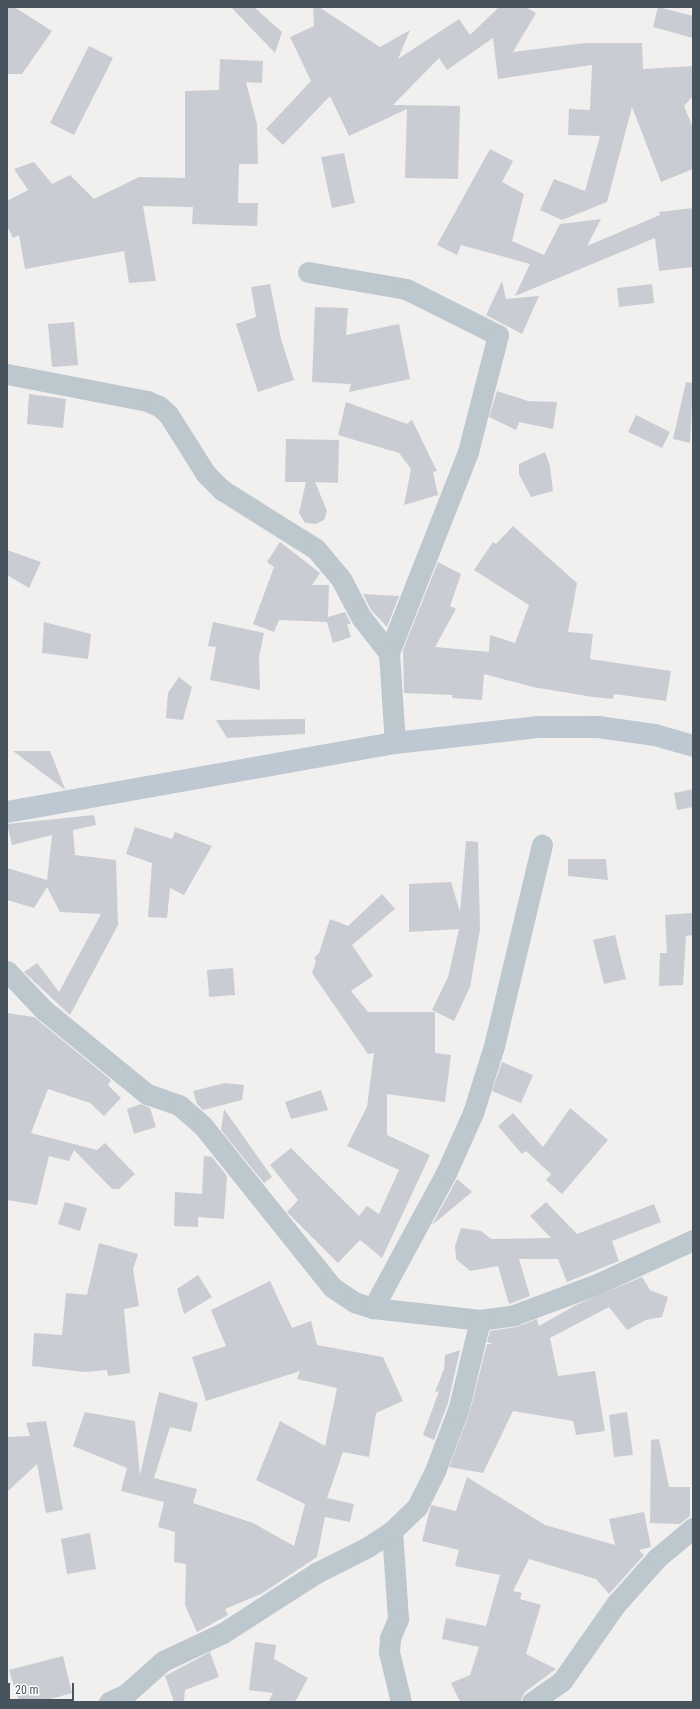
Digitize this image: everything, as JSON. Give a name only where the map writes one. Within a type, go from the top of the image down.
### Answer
[{"type":"main road","points":[[7,812],[395,743],[537,727],[598,727],[655,735],[693,746]]},
{"type":"street","points":[[308,272],[406,289],[498,335],[468,452],[389,653],[395,743]]},
{"type":"street","points":[[7,374],[147,401],[159,406],[168,414],[206,474],[222,490],[316,549],[342,578],[361,617],[389,653]]},
{"type":"street","points":[[373,1308],[446,1173],[473,1113],[494,1046],[542,845]]},
{"type":"street","points":[[7,971],[44,1010],[147,1094],[179,1105],[203,1126],[332,1287],[354,1302],[373,1308],[480,1320],[514,1315],[554,1301],[693,1240]]},
{"type":"street","points":[[121,1699],[163,1661],[223,1633],[316,1573],[392,1530],[417,1507],[435,1471],[459,1407],[480,1320]]},
{"type":"street","points":[[532,1702],[562,1681],[616,1604],[657,1558],[693,1528]]},
{"type":"street","points":[[392,1530],[398,1619],[390,1638],[390,1652],[401,1702]]},
{"type":"building","points":[[7,7],[14,7],[52,31],[22,74],[7,74]]},
{"type":"building","points":[[231,7],[254,7],[282,32],[275,53]]},
{"type":"building","points":[[313,7],[319,7],[380,47],[410,30],[398,59],[459,19],[470,35],[499,7],[526,7],[536,13],[513,52],[585,43],[642,43],[643,69],[693,66],[693,96],[684,106],[693,128],[693,169],[661,182],[632,107],[607,202],[562,220],[540,210],[554,179],[585,191],[600,136],[568,135],[569,109],[590,110],[592,65],[498,79],[493,38],[447,70],[439,58],[393,105],[460,106],[458,179],[405,178],[407,109],[349,136],[330,96],[283,145],[266,129],[311,81],[290,37],[314,26]]},
{"type":"building","points":[[658,7],[693,16],[693,38],[653,27]]},
{"type":"building","points":[[89,46],[113,58],[74,135],[50,123]]},
{"type":"building","points":[[220,59],[263,61],[262,83],[246,82],[257,124],[258,164],[239,164],[238,203],[258,203],[257,226],[192,224],[193,207],[143,206],[156,281],[129,283],[124,251],[25,269],[19,235],[13,238],[7,226],[7,201],[28,190],[14,169],[34,162],[52,184],[70,175],[94,199],[139,177],[185,178],[185,91],[219,90]]},
{"type":"building","points":[[490,149],[513,161],[502,182],[524,194],[512,241],[544,255],[560,224],[601,219],[587,246],[660,215],[659,212],[693,208],[693,267],[659,271],[655,238],[515,296],[530,264],[461,245],[457,255],[437,245]]},
{"type":"building","points":[[344,153],[355,203],[332,208],[321,157]]},
{"type":"building","points":[[502,281],[506,299],[539,296],[522,334],[486,315]]},
{"type":"building","points":[[270,284],[281,339],[294,380],[258,392],[236,324],[256,317],[251,287]]},
{"type":"building","points":[[652,284],[654,303],[619,307],[617,288]]},
{"type":"building","points":[[315,307],[348,308],[346,335],[399,324],[410,379],[349,392],[351,384],[312,382]]},
{"type":"building","points":[[74,322],[78,365],[52,367],[48,324]]},
{"type":"building","points":[[686,382],[693,383],[690,443],[673,439]]},
{"type":"building","points":[[497,391],[528,401],[557,402],[553,429],[519,422],[516,430],[489,417]]},
{"type":"building","points":[[29,394],[66,399],[63,428],[27,424]]},
{"type":"building","points":[[346,402],[407,424],[412,420],[437,471],[433,472],[438,495],[404,505],[411,469],[399,453],[338,435]]},
{"type":"building","points":[[636,415],[670,432],[662,448],[628,432]]},
{"type":"building","points":[[286,439],[339,440],[338,483],[315,482],[327,511],[324,520],[316,524],[305,523],[299,513],[306,482],[285,482]]},
{"type":"building","points":[[545,452],[550,466],[553,491],[531,497],[519,474],[519,464]]},
{"type":"building","points":[[513,526],[577,583],[568,632],[593,634],[590,659],[671,671],[666,701],[614,694],[613,699],[593,697],[533,687],[484,674],[482,700],[452,698],[453,695],[404,693],[403,650],[438,562],[461,574],[450,606],[456,609],[435,647],[489,652],[490,635],[515,643],[529,605],[474,570],[493,542],[496,544]]},
{"type":"building","points":[[280,542],[320,573],[312,585],[329,585],[328,617],[345,612],[351,624],[347,624],[351,637],[333,643],[327,622],[279,620],[274,632],[253,624],[274,567],[267,562]]},
{"type":"building","points":[[7,550],[41,562],[29,588],[7,575]]},
{"type":"building","points":[[363,594],[399,596],[387,627],[371,610]]},
{"type":"building","points":[[44,622],[91,634],[88,659],[42,653]]},
{"type":"building","points":[[213,622],[264,633],[259,657],[260,690],[210,680],[216,647],[208,646]]},
{"type":"building","points":[[179,677],[192,687],[183,720],[166,718],[168,693]]},
{"type":"building","points":[[305,719],[305,734],[227,738],[216,720]]},
{"type":"building","points":[[13,751],[50,751],[65,789],[64,789]]},
{"type":"building","points":[[693,789],[693,807],[677,810],[674,793]]},
{"type":"building","points":[[94,815],[96,825],[73,830],[75,855],[116,860],[118,925],[70,1015],[24,972],[37,963],[59,992],[101,914],[60,912],[47,887],[34,908],[7,900],[7,868],[47,880],[52,835],[12,845],[7,824]]},
{"type":"building","points":[[135,827],[172,839],[175,832],[212,846],[184,895],[170,888],[167,918],[148,917],[152,863],[126,854]]},
{"type":"building","points":[[466,841],[478,842],[480,929],[470,987],[454,1021],[432,1010],[448,977],[459,929],[409,932],[409,884],[451,882],[460,912]]},
{"type":"building","points":[[568,859],[606,859],[608,880],[568,876]]},
{"type":"building","points":[[382,894],[395,909],[352,945],[373,976],[351,991],[368,1012],[435,1012],[435,1053],[451,1055],[445,1102],[387,1094],[387,1135],[430,1155],[382,1258],[360,1240],[338,1263],[287,1212],[298,1200],[270,1165],[291,1148],[359,1216],[367,1206],[379,1214],[399,1170],[347,1146],[367,1107],[374,1053],[368,1054],[312,973],[316,961],[314,958],[319,953],[330,919],[348,926]]},
{"type":"building","points":[[693,913],[693,935],[686,936],[683,985],[659,986],[660,953],[667,953],[665,915]]},
{"type":"building","points":[[615,935],[626,979],[604,984],[593,940]]},
{"type":"building","points":[[233,968],[235,995],[209,997],[207,970]]},
{"type":"building","points":[[7,1013],[34,1017],[111,1080],[108,1085],[121,1098],[104,1116],[90,1103],[48,1089],[31,1133],[97,1150],[105,1143],[135,1174],[119,1189],[112,1189],[74,1150],[69,1161],[49,1156],[37,1205],[7,1200]]},
{"type":"building","points":[[502,1062],[533,1075],[521,1103],[492,1091]]},
{"type":"building","points":[[225,1083],[244,1085],[242,1100],[203,1110],[197,1104],[193,1091]]},
{"type":"building","points":[[321,1090],[328,1110],[291,1119],[285,1102]]},
{"type":"building","points":[[141,1104],[150,1108],[156,1127],[134,1134],[127,1109]]},
{"type":"building","points":[[570,1108],[608,1140],[562,1194],[546,1180],[551,1174],[526,1151],[522,1154],[498,1126],[513,1113],[543,1147]]},
{"type":"building","points":[[224,1109],[272,1177],[264,1183],[221,1130]]},
{"type":"building","points":[[204,1156],[212,1157],[227,1176],[224,1219],[198,1217],[198,1227],[174,1226],[175,1192],[202,1194]]},
{"type":"building","points":[[457,1179],[472,1192],[432,1225]]},
{"type":"building","points":[[65,1202],[87,1208],[80,1231],[58,1224]]},
{"type":"building","points":[[546,1202],[577,1234],[654,1204],[661,1222],[612,1241],[619,1261],[567,1282],[558,1259],[519,1259],[530,1296],[509,1304],[498,1266],[470,1271],[456,1259],[455,1246],[461,1228],[481,1231],[491,1239],[551,1238],[530,1216]]},
{"type":"building","points":[[99,1243],[138,1254],[133,1269],[139,1306],[124,1309],[130,1373],[108,1376],[107,1370],[85,1372],[32,1366],[34,1333],[62,1335],[66,1293],[87,1295]]},
{"type":"building","points":[[198,1275],[212,1297],[184,1314],[177,1289]]},
{"type":"building","points":[[642,1277],[650,1290],[668,1297],[662,1317],[646,1320],[627,1330],[609,1307],[550,1338],[558,1376],[595,1371],[605,1431],[576,1435],[573,1421],[513,1411],[483,1473],[449,1467],[470,1411],[487,1344],[493,1344],[487,1342],[490,1331],[516,1327],[537,1319],[539,1326],[576,1305]]},
{"type":"building","points":[[270,1281],[292,1328],[311,1321],[317,1345],[383,1357],[403,1401],[376,1413],[369,1457],[343,1452],[327,1498],[354,1504],[350,1522],[325,1517],[317,1557],[261,1594],[225,1609],[228,1615],[197,1632],[185,1605],[186,1564],[174,1562],[175,1532],[158,1527],[164,1502],[121,1491],[127,1468],[73,1446],[85,1412],[135,1421],[140,1475],[159,1392],[198,1403],[191,1432],[170,1427],[154,1478],[197,1489],[193,1503],[253,1523],[294,1546],[305,1504],[256,1480],[280,1421],[325,1446],[337,1388],[297,1379],[300,1371],[206,1401],[192,1357],[226,1346],[211,1310]]},
{"type":"building","points":[[460,1350],[448,1403],[434,1440],[423,1435],[439,1391],[435,1392],[444,1369],[445,1355]]},
{"type":"building","points":[[627,1412],[633,1455],[614,1457],[609,1415]]},
{"type":"building","points":[[46,1421],[63,1510],[46,1513],[37,1464],[7,1492],[7,1437],[30,1436],[26,1423]]},
{"type":"building","points":[[659,1439],[669,1487],[690,1487],[690,1516],[680,1524],[650,1523],[651,1440]]},
{"type":"building","points":[[467,1477],[545,1525],[615,1545],[609,1519],[644,1512],[651,1547],[639,1550],[644,1555],[609,1594],[596,1579],[529,1559],[513,1591],[522,1593],[520,1599],[541,1605],[526,1654],[556,1669],[525,1692],[520,1702],[460,1702],[451,1683],[470,1675],[479,1647],[442,1639],[446,1618],[486,1626],[500,1575],[455,1566],[459,1550],[422,1541],[431,1505],[456,1511]]},
{"type":"building","points":[[90,1533],[96,1569],[67,1574],[61,1539]]},
{"type":"building","points":[[255,1642],[276,1645],[274,1659],[308,1678],[295,1702],[268,1702],[273,1693],[249,1690]]},
{"type":"building","points":[[210,1652],[219,1677],[185,1690],[184,1702],[174,1702],[165,1676]]},
{"type":"building","points":[[63,1656],[72,1693],[40,1702],[19,1702],[9,1670]]}]
